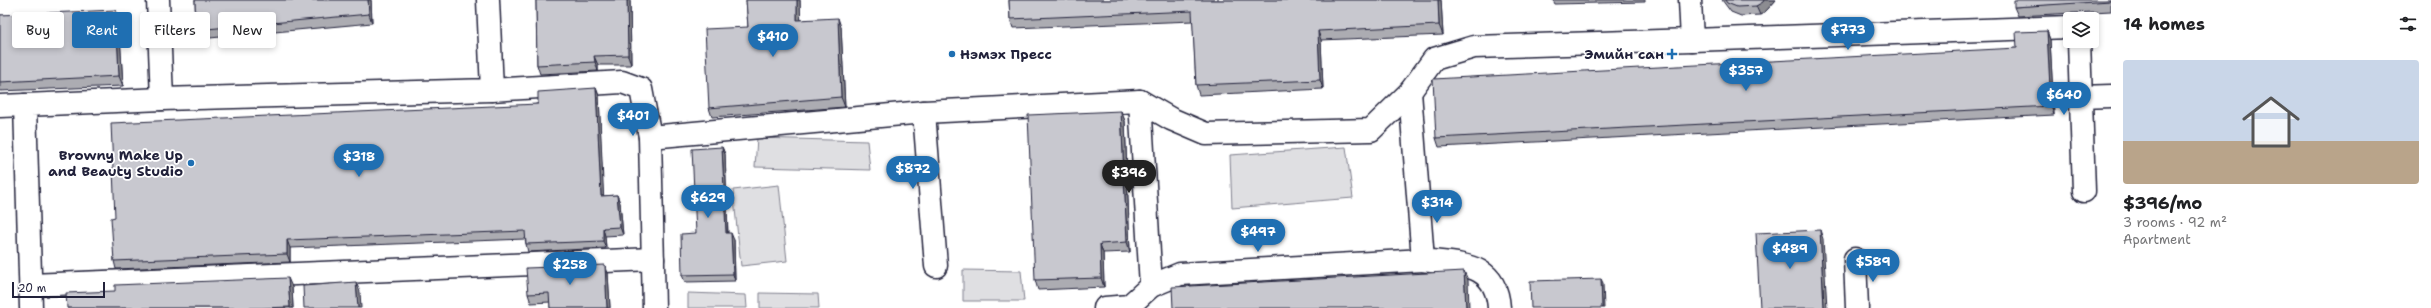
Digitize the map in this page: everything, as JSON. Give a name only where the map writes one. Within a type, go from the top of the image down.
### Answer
[{"type":"street","points":[[158,0],[162,99]]},
{"type":"street","points":[[488,0],[492,90]]},
{"type":"street","points":[[1690,0],[1692,40]]},
{"type":"street","points":[[650,137],[924,112],[1140,101],[1171,119],[1206,134],[1371,130],[1410,92],[1434,59],[1474,48],[2063,27]]},
{"type":"street","points":[[2079,48],[2084,191]]},
{"type":"street","points":[[0,106],[162,99],[492,90],[622,82],[641,89],[650,137],[654,308]]},
{"type":"street","points":[[1410,92],[1423,260]]},
{"type":"street","points":[[2080,97],[2111,96]]},
{"type":"street","points":[[1140,101],[1151,286]]},
{"type":"street","points":[[25,105],[31,308]]},
{"type":"street","points":[[924,112],[936,266]]},
{"type":"street","points":[[30,285],[653,259]]},
{"type":"street","points":[[1855,259],[1857,308]]},
{"type":"street","points":[[1105,308],[1130,306],[1151,286],[1180,274],[1423,260],[1472,266],[1489,278],[1498,297],[1499,308]]},
{"type":"shaded area","points":[[757,138],[867,141],[870,170],[755,167]]},
{"type":"shaded area","points":[[1346,147],[1353,198],[1232,208],[1230,155]]},
{"type":"shaded area","points":[[779,185],[787,261],[741,266],[733,190]]},
{"type":"shaded area","points":[[963,270],[1021,271],[1024,301],[963,301]]},
{"type":"shaded area","points":[[688,293],[746,295],[747,308],[688,308]]},
{"type":"shaded area","points":[[760,293],[818,294],[819,308],[760,308]]},
{"type":"building","points":[[195,0],[368,0],[369,14],[276,23],[276,12],[218,12],[218,28],[210,29],[210,12],[195,12]]},
{"type":"building","points":[[536,0],[627,0],[628,55],[594,56],[595,62],[537,65]]},
{"type":"building","points":[[746,0],[797,0],[797,20],[838,18],[841,97],[709,108],[705,29],[748,27]]},
{"type":"building","points":[[1009,0],[1438,0],[1439,25],[1318,31],[1320,80],[1196,85],[1192,11],[1010,19]]},
{"type":"building","points":[[1725,0],[1764,0],[1756,6],[1737,7],[1727,3]]},
{"type":"building","points":[[2014,0],[2111,0],[2111,1],[2014,7]]},
{"type":"building","points":[[116,10],[116,12],[72,12],[72,48],[118,48],[119,76],[0,82],[0,15],[12,14],[12,48],[64,48],[64,12]]},
{"type":"building","points":[[2047,31],[2051,106],[1436,138],[1433,79],[2017,48],[2016,32]]},
{"type":"building","points":[[596,88],[601,196],[617,195],[620,227],[603,228],[603,241],[526,244],[525,231],[287,240],[287,254],[114,261],[111,218],[115,217],[111,123],[538,104],[538,92]]},
{"type":"building","points":[[1121,111],[1127,242],[1100,244],[1101,278],[1035,280],[1028,115]]},
{"type":"building","points":[[722,147],[726,233],[731,233],[733,274],[682,275],[681,234],[696,233],[692,149]]},
{"type":"building","points":[[1820,230],[1824,308],[1760,308],[1756,233]]},
{"type":"building","points":[[605,265],[607,308],[550,308],[549,293],[528,294],[526,268]]},
{"type":"building","points":[[1464,271],[1466,308],[1173,308],[1172,287]]},
{"type":"building","points":[[288,278],[290,307],[67,308],[66,293],[115,291],[115,285]]},
{"type":"building","points":[[1601,279],[1602,308],[1531,308],[1530,281]]},
{"type":"building","points":[[356,282],[358,308],[304,308],[303,286]]},
{"type":"place","name":"Нэмэх Пресс","points":[[952,54]]},
{"type":"place","name":"Эмийн сан","points":[[1672,54]]},
{"type":"place","name":"Browny Make Up and Beauty Studio","points":[[191,163]]}]
